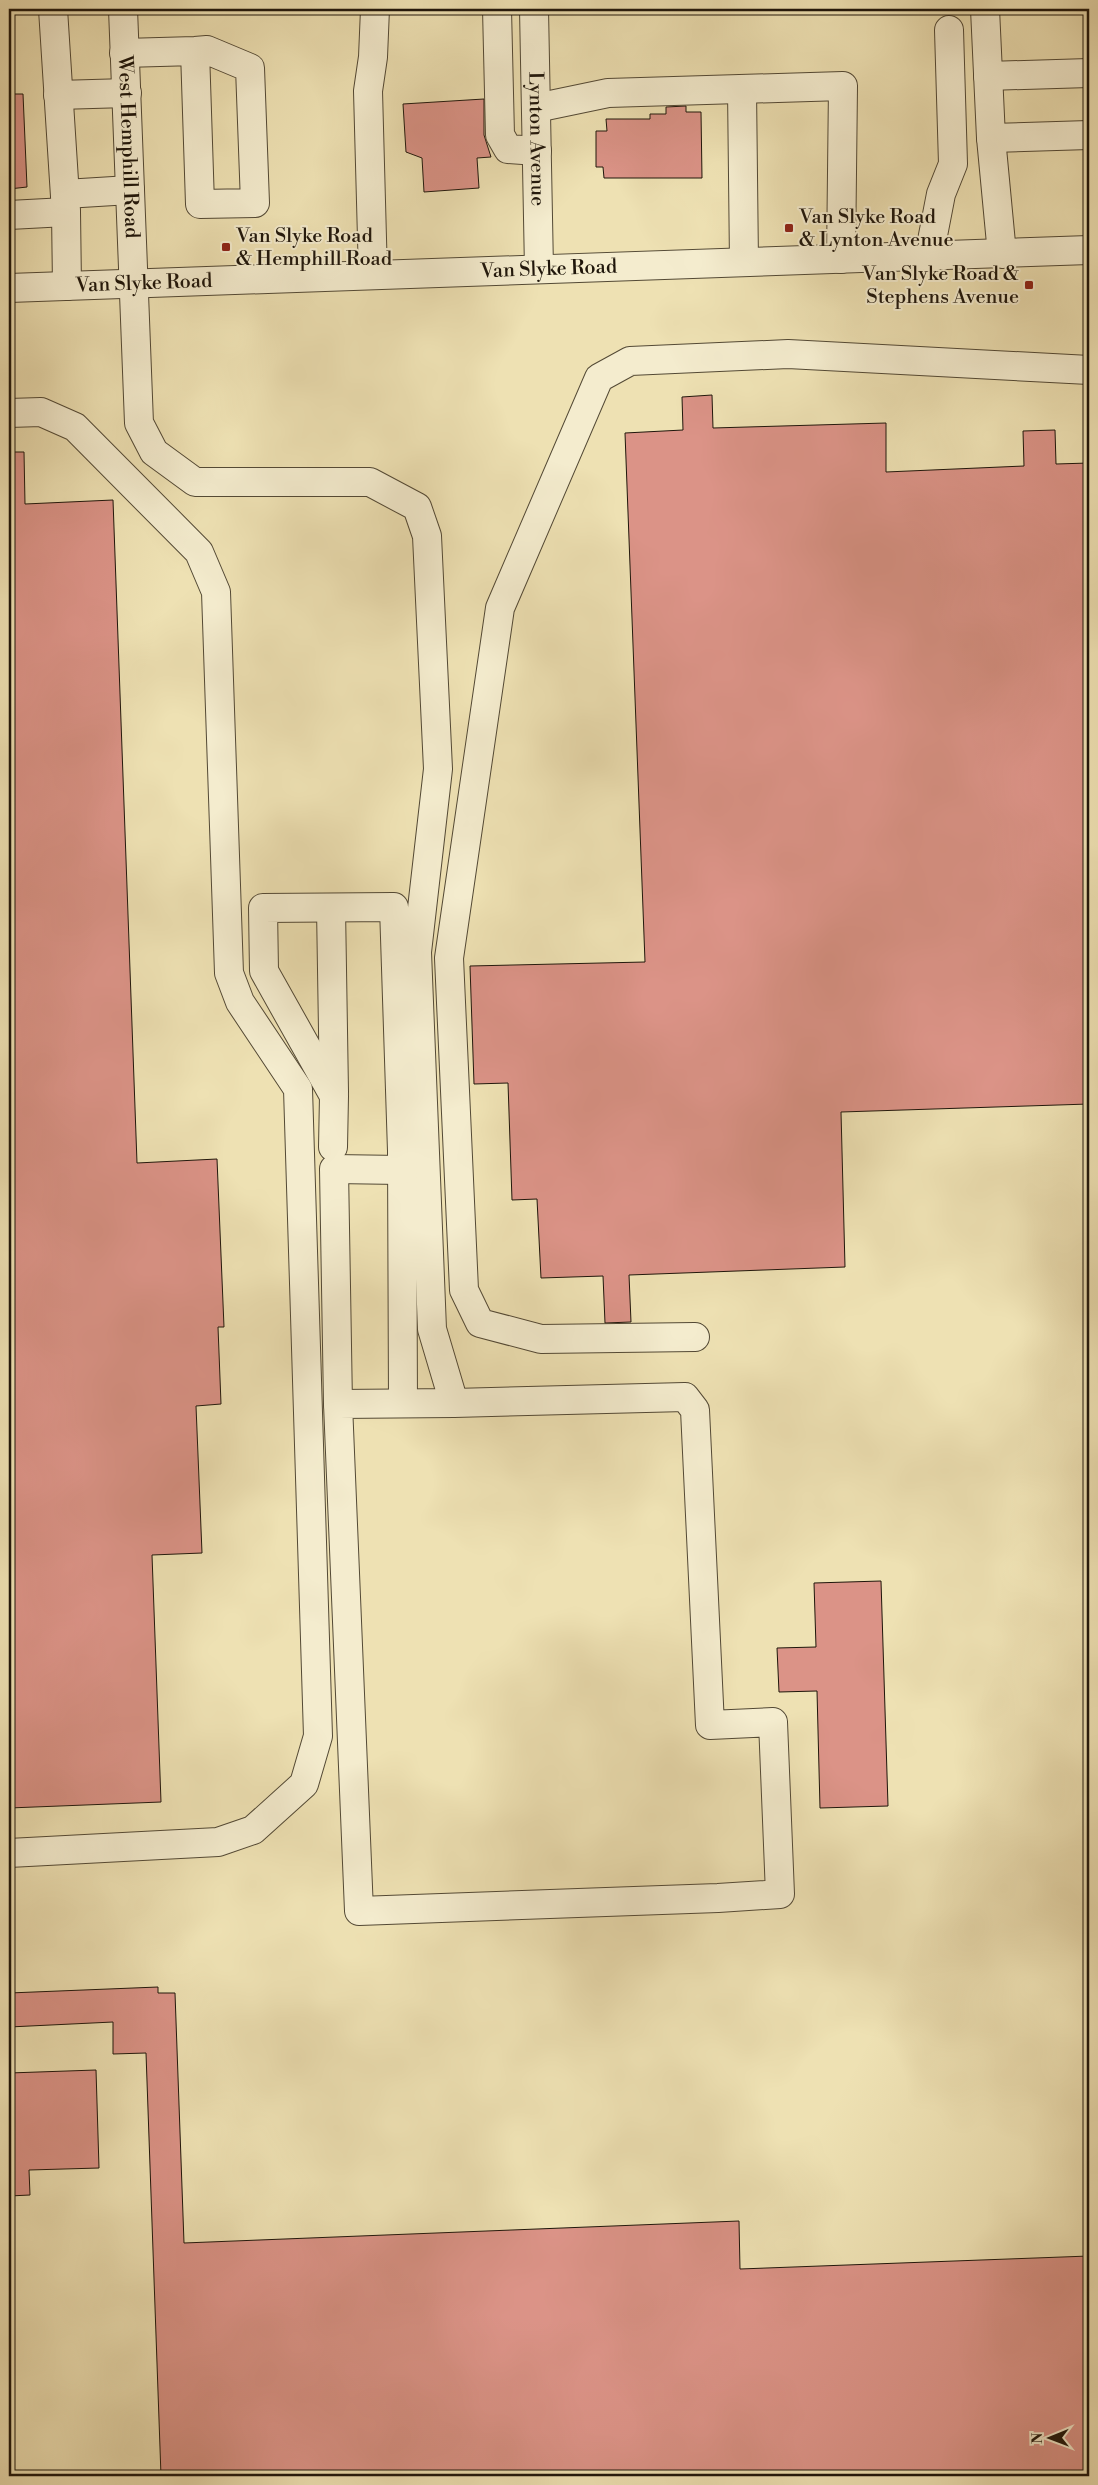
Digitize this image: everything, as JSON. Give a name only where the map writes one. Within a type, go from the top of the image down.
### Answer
[{"type":"street","points":[[53,9],[68,286]]},
{"type":"street","name":"West Hemphill Road","points":[[123,9],[139,423],[154,452],[195,482],[370,482],[417,507],[427,536],[438,770],[417,952],[432,1329],[454,1403]]},
{"type":"street","points":[[373,275],[368,91],[373,57],[374,9]]},
{"type":"street","points":[[497,9],[500,135],[508,149],[537,151]]},
{"type":"street","name":"Lynton Avenue","points":[[534,9],[539,269]]},
{"type":"street","points":[[985,9],[991,138],[1002,254]]},
{"type":"street","points":[[930,256],[942,194],[953,164],[949,30]]},
{"type":"street","points":[[124,53],[206,50],[250,68],[256,203],[200,204],[195,51]]},
{"type":"street","points":[[988,76],[1089,73]]},
{"type":"street","points":[[536,108],[608,93],[843,86],[841,259]]},
{"type":"street","points":[[742,89],[744,262]]},
{"type":"street","points":[[58,95],[127,93]]},
{"type":"street","points":[[991,138],[1089,134]]},
{"type":"street","points":[[9,215],[130,190]]},
{"type":"street","name":"Van Slyke Road","points":[[9,288],[1089,250]]},
{"type":"street","points":[[694,1337],[541,1339],[480,1322],[464,1290],[449,958],[500,608],[599,378],[630,362],[788,354],[1089,370]]},
{"type":"street","points":[[9,413],[41,412],[75,427],[199,552],[216,592],[229,973],[240,1002],[298,1089],[318,1736],[304,1784],[254,1830],[218,1842],[9,1853]]},
{"type":"street","points":[[334,1096],[264,970],[263,908],[394,907],[401,1170],[403,1403]]},
{"type":"street","points":[[331,908],[334,1147]]},
{"type":"street","points":[[338,1404],[685,1397],[695,1410],[710,1725],[773,1722],[780,1894],[359,1911],[338,1404],[334,1169],[401,1170]]},
{"type":"building","points":[[9,94],[23,94],[27,187],[9,189]]},
{"type":"building","points":[[484,99],[484,135],[491,157],[477,158],[479,188],[424,192],[422,158],[406,152],[403,104]]},
{"type":"building","points":[[686,106],[686,112],[701,112],[702,178],[604,178],[603,167],[596,167],[596,131],[607,131],[606,119],[650,119],[650,114],[666,114],[666,107]]},
{"type":"building","points":[[712,395],[713,428],[886,423],[886,472],[1024,466],[1023,431],[1055,430],[1056,464],[1089,463],[1089,1104],[841,1112],[845,1267],[629,1275],[631,1322],[605,1323],[603,1276],[541,1278],[537,1199],[512,1200],[508,1083],[474,1084],[470,966],[645,962],[625,433],[683,430],[682,397]]},
{"type":"building","points":[[9,452],[24,452],[25,504],[113,500],[137,1163],[217,1159],[224,1327],[218,1327],[221,1404],[196,1406],[202,1553],[152,1555],[161,1802],[9,1808]]},
{"type":"building","points":[[881,1581],[888,1806],[820,1808],[817,1691],[779,1692],[777,1648],[816,1647],[814,1583]]},
{"type":"building","points":[[158,1987],[158,1993],[175,1993],[184,2243],[739,2221],[740,2269],[1089,2256],[1089,2476],[161,2476],[146,2053],[113,2054],[113,2022],[9,2027],[9,1993]]},
{"type":"building","points":[[96,2070],[99,2168],[29,2170],[30,2195],[9,2196],[9,2073]]},
{"type":"place","name":"Van Slyke Road & Lynton Avenue","points":[[789,228]]},
{"type":"place","name":"Van Slyke Road & Hemphill Road","points":[[226,247]]},
{"type":"place","name":"Van Slyke Road & Stephens Avenue","points":[[1029,285]]}]
